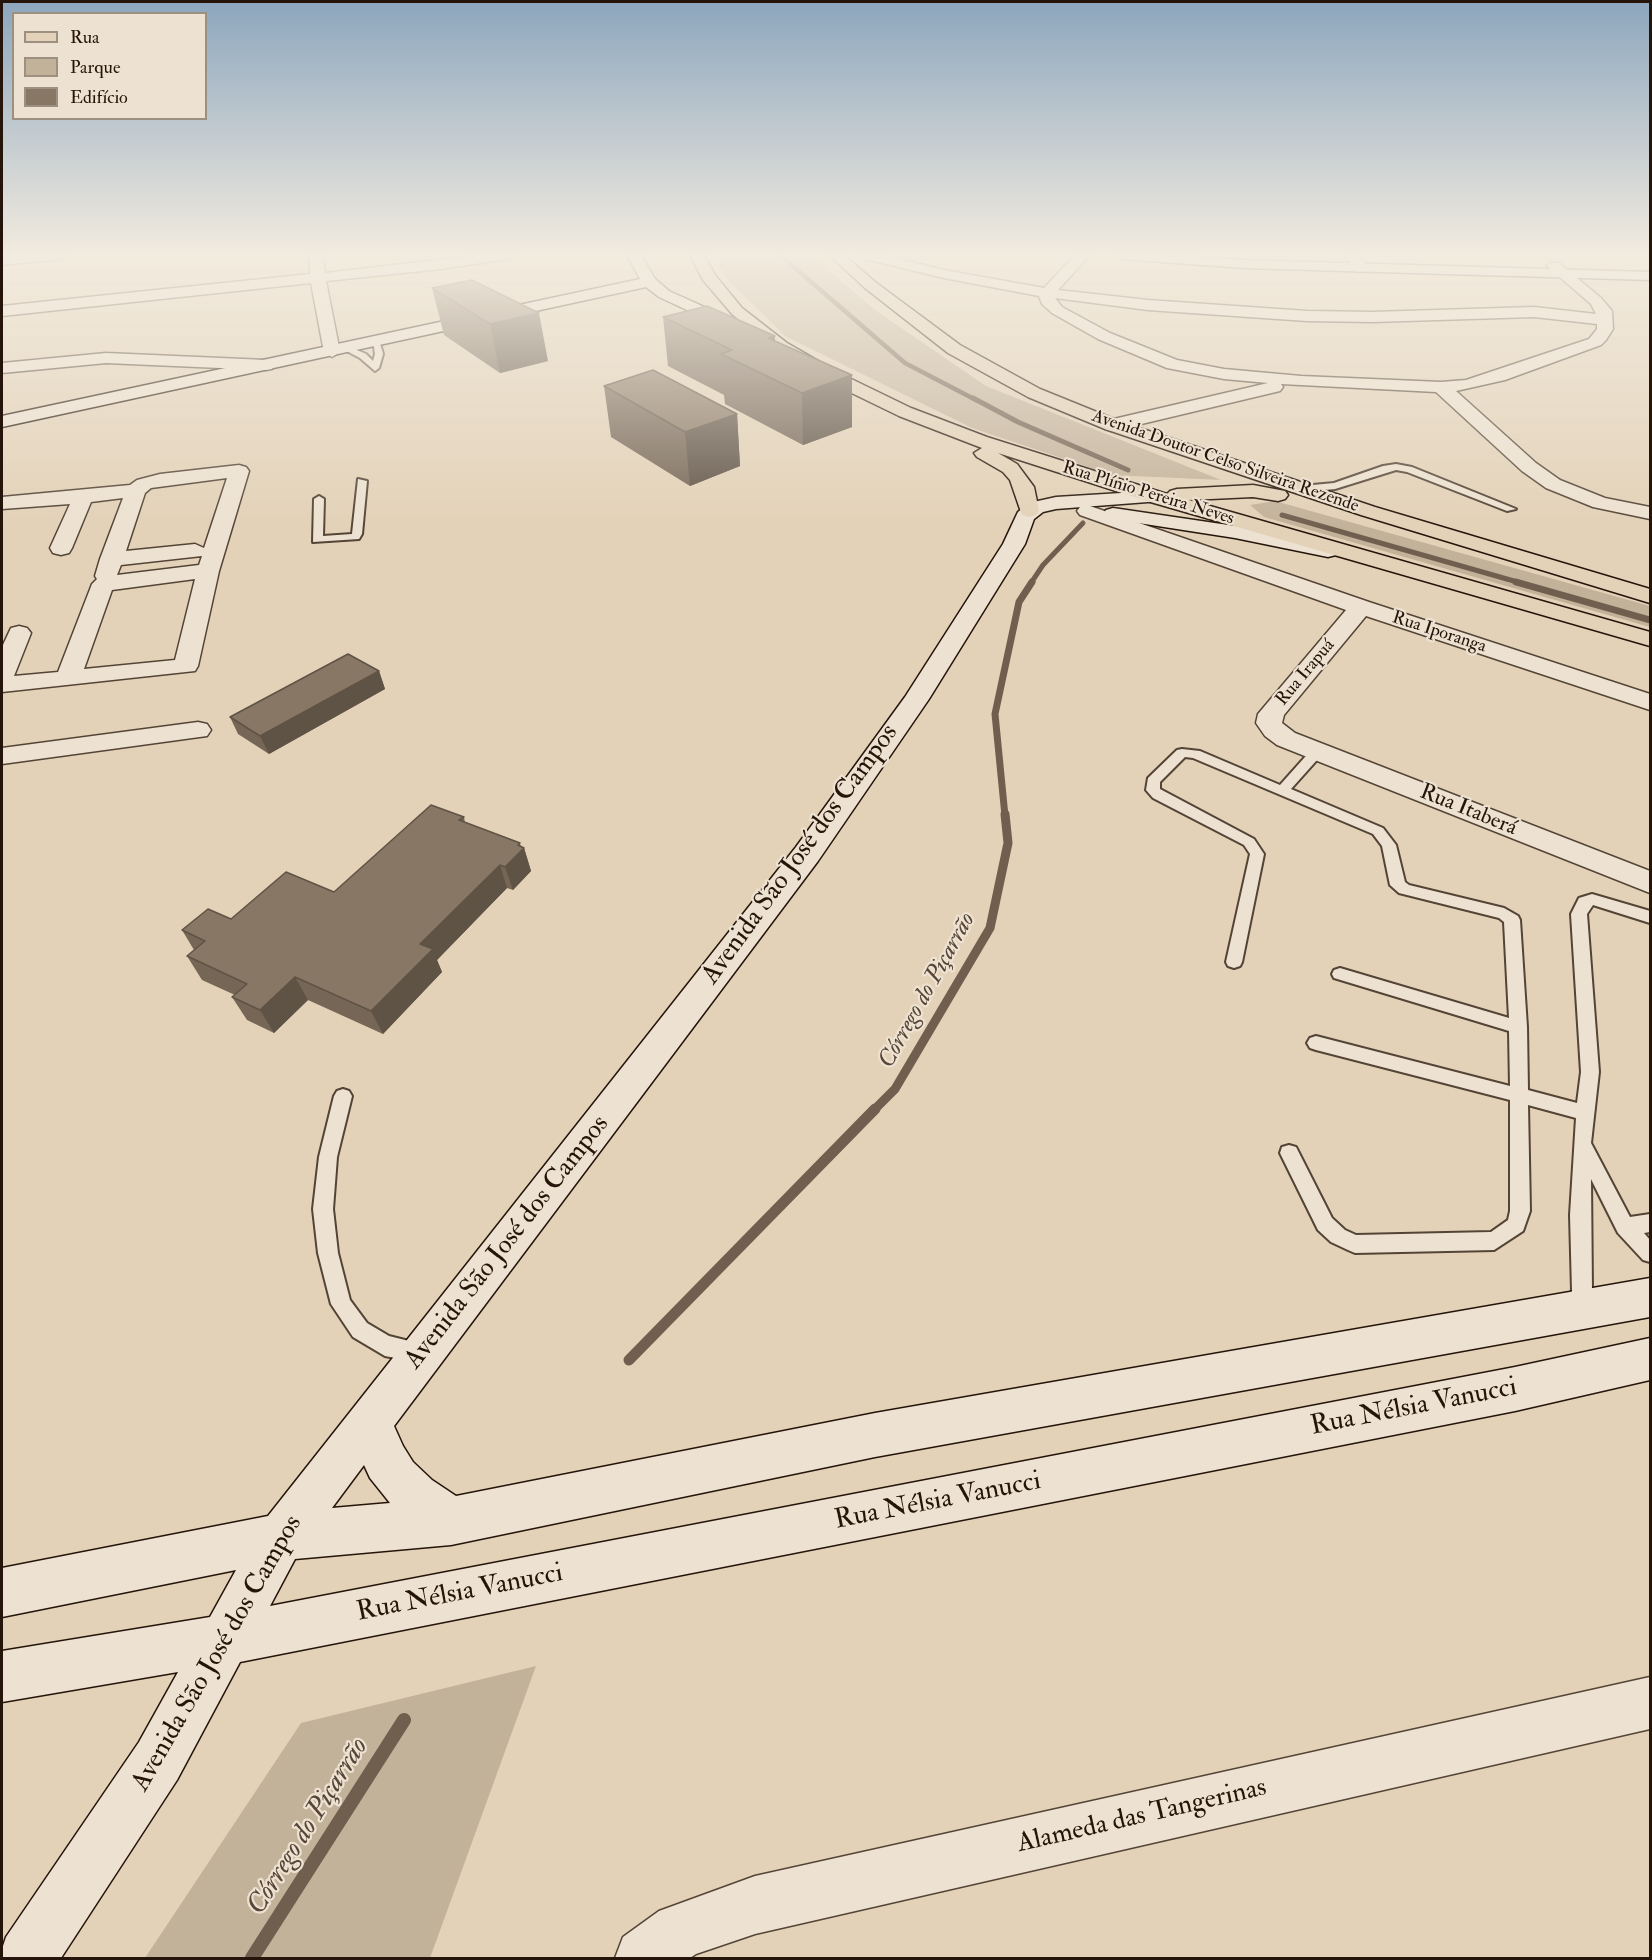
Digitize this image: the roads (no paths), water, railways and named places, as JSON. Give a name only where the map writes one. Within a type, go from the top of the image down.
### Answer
[{"type":"main road","name":"Rua Plínio Pereira Neves","points":[[782,346],[835,378],[905,412],[980,441],[1154,497],[1650,639]]},
{"type":"main road","name":"Avenida Doutor Celso Silveira Rezende","points":[[951,346],[1034,393],[1112,425],[1302,489],[1340,495],[1368,511],[1650,596]]},
{"type":"main road","points":[[905,412],[1010,468],[1024,488],[1022,527]]},
{"type":"main road","points":[[1253,491],[1239,504],[1238,508],[1243,516],[1268,530]]},
{"type":"main road","points":[[1154,497],[1253,491],[1368,511]]},
{"type":"main road","points":[[1592,580],[1650,590]]},
{"type":"street","points":[[2,422],[355,346]]},
{"type":"street","points":[[1130,346],[1173,364],[1224,374],[1301,381],[1441,387],[1467,385],[1499,376],[1582,346]]},
{"type":"street","points":[[2,368],[106,358],[266,365]]},
{"type":"street","points":[[1112,425],[1301,381]]},
{"type":"street","points":[[1441,387],[1530,467],[1553,484],[1573,494],[1650,513]]},
{"type":"street","points":[[2,503],[136,490],[144,484],[160,480],[239,471],[208,571],[186,666],[2,685]]},
{"type":"street","points":[[68,679],[136,490]]},
{"type":"street","points":[[61,548],[82,497]]},
{"type":"street","points":[[1022,527],[1056,503],[1154,497]]},
{"type":"street","name":"Avenida São José dos Campos","points":[[27,1959],[158,1761],[281,1537],[807,854],[916,699],[1022,527],[1044,517],[1065,512],[1087,511],[1235,532],[1367,559]]},
{"type":"street","name":"Rua Iporanga","points":[[1087,511],[1361,607],[1650,702]]},
{"type":"street","points":[[1228,561],[1221,554],[1219,545],[1235,532]]},
{"type":"street","points":[[111,559],[215,549]]},
{"type":"street","points":[[103,584],[208,571]]},
{"type":"street","name":"Rua Irapuá","points":[[1286,739],[1269,723],[1271,714],[1361,607]]},
{"type":"street","points":[[2,676],[19,633]]},
{"type":"street","points":[[2,756],[198,730]]},
{"type":"street","name":"Rua Itaberá","points":[[1286,739],[1650,883]]},
{"type":"street","points":[[2,1592],[281,1537],[451,1521],[875,1435],[1650,1299]]},
{"type":"street","name":"Rua Nélsia Vanucci","points":[[2,1676],[224,1640],[1515,1389],[1650,1359]]},
{"type":"street","points":[[370,1422],[386,1462],[397,1478],[416,1496],[451,1521]]},
{"type":"street","name":"Alameda das Tangerinas","points":[[644,1959],[679,1931],[755,1905],[1650,1702]]},
{"type":"lane","points":[[339,350],[363,357],[375,368],[379,354],[377,346]]},
{"type":"lane","points":[[1340,495],[1386,468],[1396,467],[1409,469],[1511,509]]},
{"type":"lane","points":[[319,499],[318,540],[355,537],[362,481]]},
{"type":"lane","points":[[1282,791],[1318,751]]},
{"type":"lane","points":[[1234,962],[1257,854],[1249,842],[1158,795],[1151,785],[1177,757],[1187,752],[1378,831],[1389,845],[1398,885],[1504,914],[1512,920],[1518,1027],[1520,1211],[1516,1226],[1494,1241],[1354,1244],[1338,1236],[1325,1224],[1289,1153]]},
{"type":"lane","points":[[1573,1314],[1582,1291],[1580,1215],[1582,1143],[1590,1072],[1579,914],[1584,902],[1592,899],[1650,918]]},
{"type":"lane","points":[[1340,974],[1518,1027]]},
{"type":"lane","points":[[1316,1043],[1587,1113]]},
{"type":"lane","points":[[343,1096],[327,1157],[323,1209],[328,1253],[341,1304],[360,1330],[385,1346],[423,1353]]},
{"type":"lane","points":[[1582,1143],[1625,1227],[1650,1253]]},
{"type":"lane","points":[[1625,1227],[1650,1223]]},
{"type":"waterway","name":"Córrego do Piçarrão","points":[[886,346],[905,363],[976,400]]},
{"type":"waterway","name":"Córrego do Piçarrão","points":[[973,398],[1018,422],[1128,470]]},
{"type":"waterway","points":[[1282,515],[1521,583]]},
{"type":"waterway","name":"Córrego do Piçarrão","points":[[1031,583],[1043,565],[1083,523]]},
{"type":"waterway","name":"Córrego do Piçarrão","points":[[1005,816],[995,714],[1019,602],[1032,582]]},
{"type":"waterway","points":[[1516,582],[1650,620]]},
{"type":"waterway","name":"Córrego do Piçarrão","points":[[875,1109],[895,1089],[990,928],[1008,843],[1005,814]]},
{"type":"waterway","name":"Córrego do Piçarrão","points":[[629,1360],[875,1109]]},
{"type":"waterway","name":"Córrego do Piçarrão","points":[[252,1958],[404,1720]]}]
